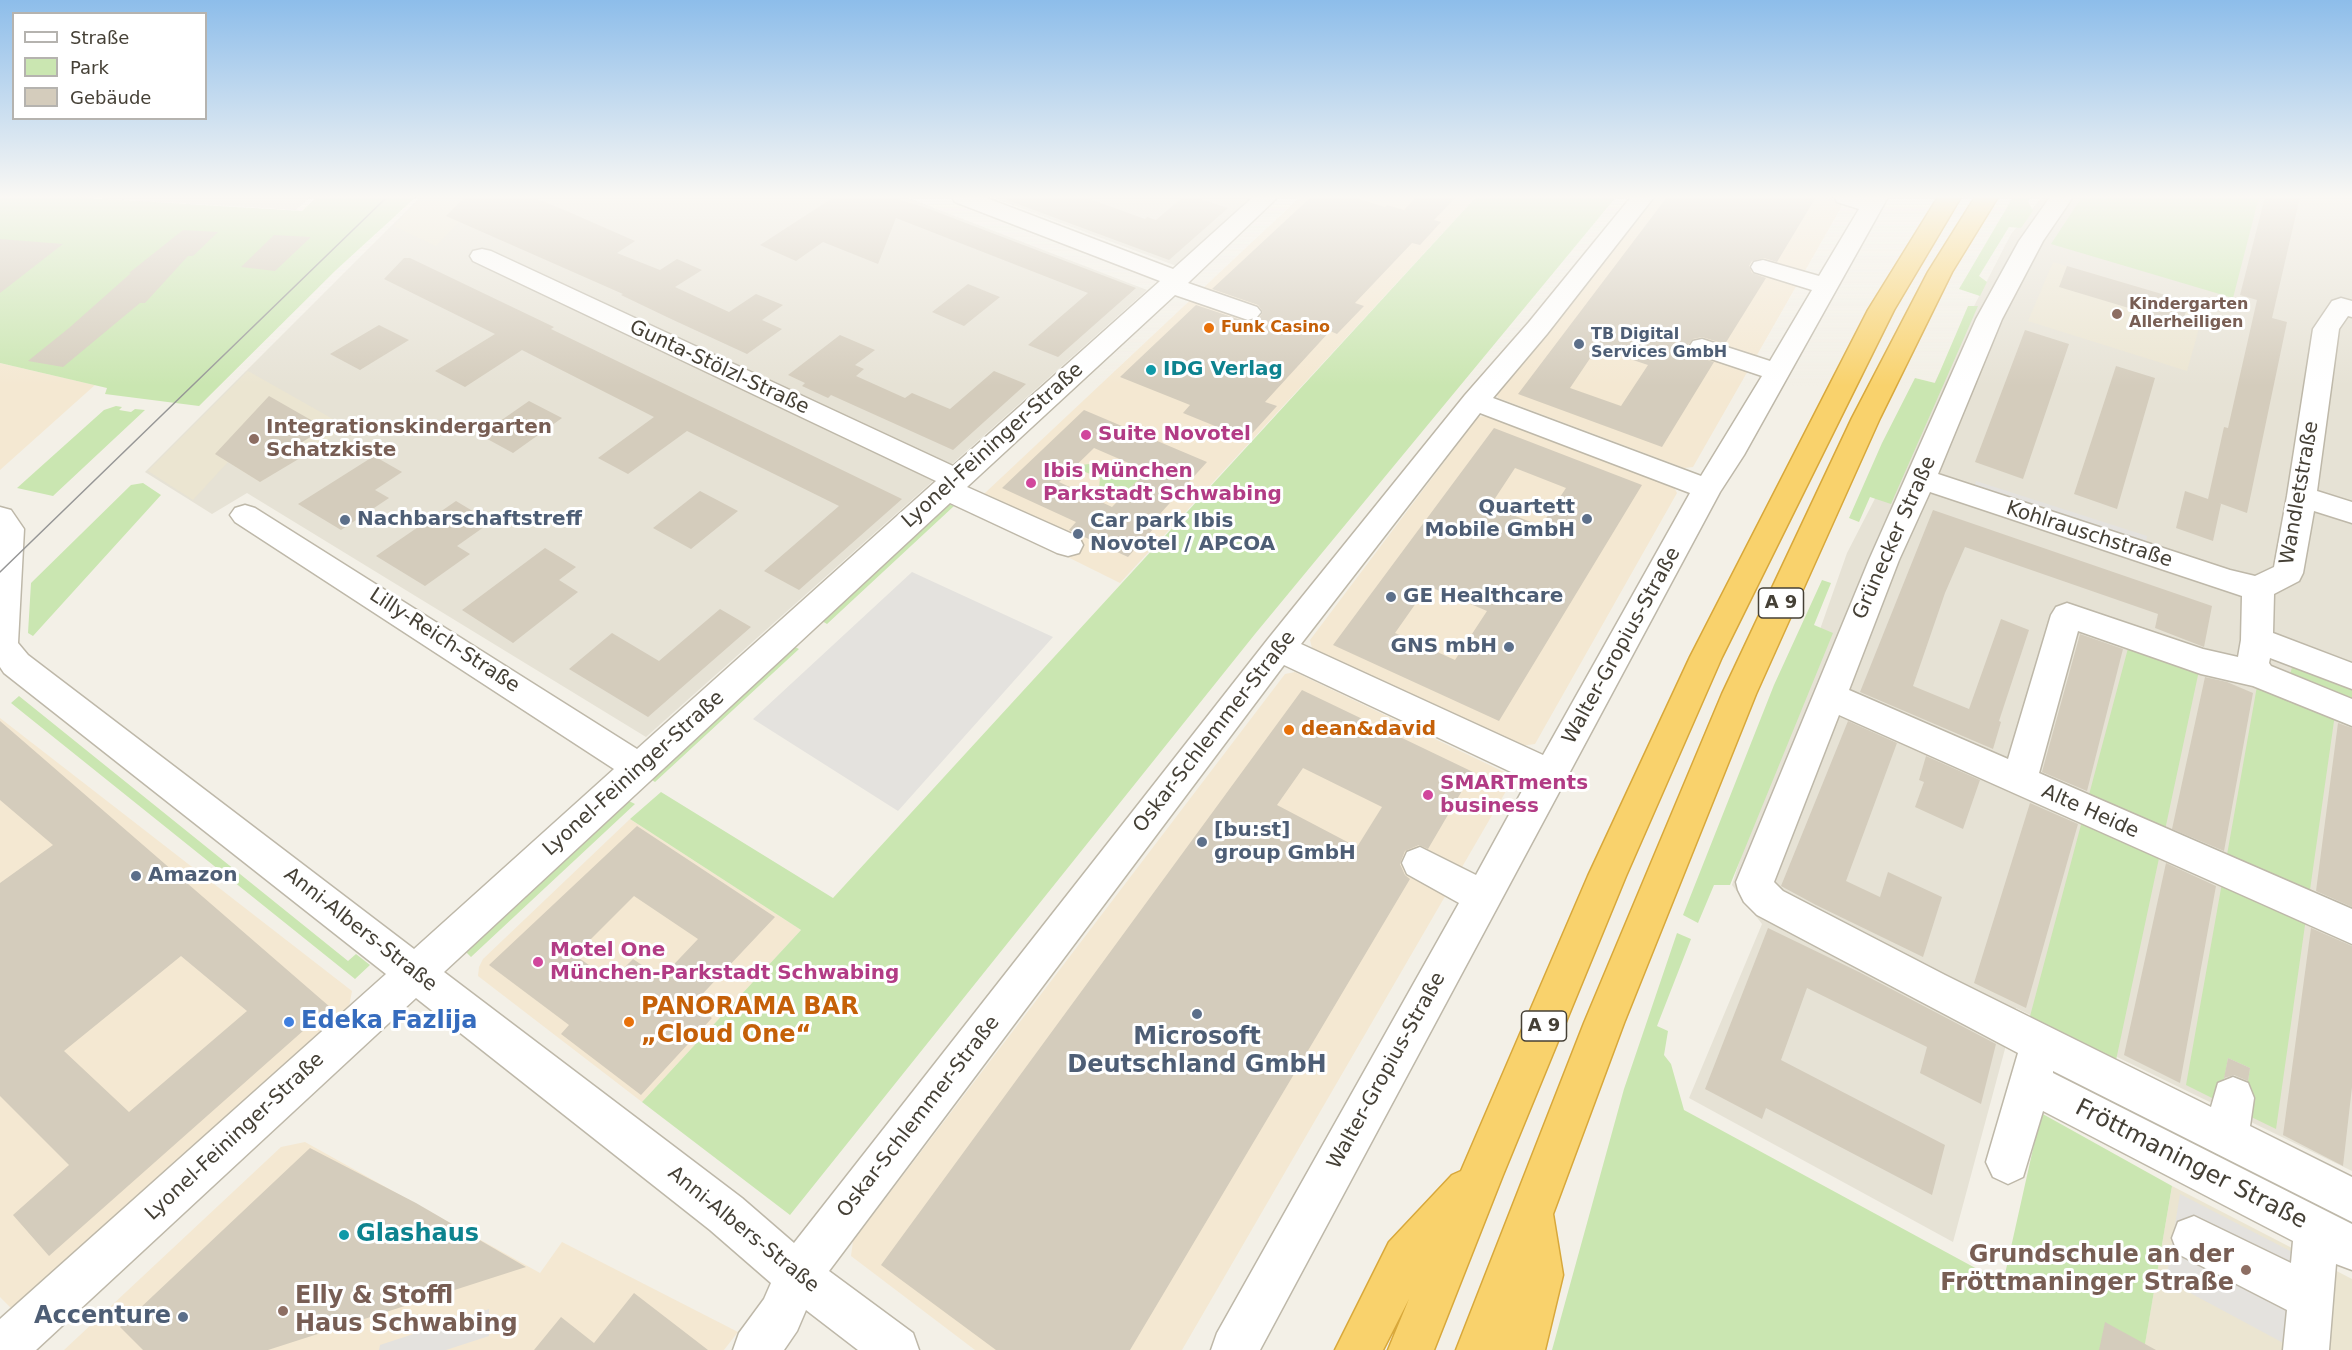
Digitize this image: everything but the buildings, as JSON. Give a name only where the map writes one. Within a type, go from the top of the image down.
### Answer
[{"type":"highway","name":"A 9","points":[[1358,1350],[1405,1258],[1480,1175],[1607,876],[1706,657],[1881,310],[1912,260]]},
{"type":"highway","name":"A 9","points":[[1479,1350],[1643,926],[1739,694],[1866,418],[1948,260]]},
{"type":"highway","points":[[1411,1350],[1480,1175]]},
{"type":"highway","points":[[1522,1350],[1540,1275],[1531,1213]]},
{"type":"street","name":"Gunta-Stölzl-Straße","points":[[490,260],[951,484],[1068,544]]},
{"type":"street","points":[[1119,260],[1248,312]]},
{"type":"street","name":"Lyonel-Feininger-Straße","points":[[1,1350],[1197,260]]},
{"type":"street","name":"Oskar-Schlemmer-Straße","points":[[756,1350],[781,1316],[797,1275],[1279,648],[1475,401],[1592,260]]},
{"type":"street","name":"Walter-Gropius-Straße","points":[[1233,1350],[1484,898],[1707,489],[1730,455],[1825,286],[1837,260]]},
{"type":"street","name":"Grünecker Straße","points":[[1757,890],[1755,882],[1884,560],[1922,479],[1989,319],[2021,260]]},
{"type":"street","points":[[1763,267],[1825,286]]},
{"type":"street","points":[[2339,333],[2341,306],[2352,309]]},
{"type":"street","name":"Wandletstraße","points":[[2258,588],[2288,573],[2302,496],[2339,333]]},
{"type":"street","points":[[1702,347],[1777,372]]},
{"type":"street","points":[[1475,401],[1707,489]]},
{"type":"street","name":"Kohlrauschstraße","points":[[1922,479],[2118,559],[2258,588]]},
{"type":"street","points":[[2302,496],[2352,513]]},
{"type":"street","name":"Lilly-Reich-Straße","points":[[245,515],[517,687],[641,769]]},
{"type":"street","name":"Anni-Albers-Straße","points":[[0,517],[9,529],[2,645],[16,664],[726,1214],[797,1275],[896,1350]]},
{"type":"street","points":[[2258,588],[2257,640],[2253,663],[2259,675]]},
{"type":"street","points":[[2019,781],[2067,615],[2201,661],[2259,675],[2352,713]]},
{"type":"street","points":[[2257,640],[2352,676]]},
{"type":"street","points":[[1279,648],[1551,775]]},
{"type":"street","name":"Alte Heide","points":[[1829,696],[2019,781],[2128,815],[2352,927]]},
{"type":"street","points":[[1420,863],[1484,898]]},
{"type":"street","name":"Fröttmaninger Straße","points":[[1757,890],[1770,903],[2039,1042],[2230,1117],[2352,1200]]},
{"type":"street","points":[[2008,1162],[2039,1042]]},
{"type":"street","name":"Fröttmaninger Straße","points":[[2030,1083],[2334,1238]]},
{"type":"street","points":[[2194,1238],[2311,1298]]},
{"type":"street","points":[[2306,1350],[2311,1298],[2334,1238]]},
{"type":"shaded area","points":[[357,260],[1069,260],[1147,290],[646,737],[247,493],[212,514],[145,472]]},
{"type":"shaded area","points":[[1160,260],[1187,260],[1179,267]]},
{"type":"shaded area","points":[[1233,260],[1418,260],[1120,583],[969,508]]},
{"type":"shaded area","points":[[1598,260],[1811,260],[1693,467],[1684,468],[1498,398],[1496,393]]},
{"type":"shaded area","points":[[1998,260],[2352,260],[2352,1171],[2016,1008],[1953,1242],[1689,1098],[1762,924],[1732,885],[1847,553]]},
{"type":"shaded area","name":"Kindergarten Allerheiligen","points":[[2053,262],[2205,307],[2187,371],[2028,321]]},
{"type":"shaded area","points":[[0,363],[95,385],[0,470]]},
{"type":"shaded area","name":"Integrationskindergarten Schatzkiste","points":[[248,371],[347,427],[260,482],[228,462],[193,500],[148,471]]},
{"type":"shaded area","points":[[1486,416],[1674,487],[1677,493],[1535,744],[1520,746],[1312,648],[1310,640],[1478,417]]},
{"type":"shaded area","points":[[1976,481],[2147,536],[2145,548],[1973,492]]},
{"type":"shaded area","points":[[912,572],[1053,637],[898,811],[753,719]]},
{"type":"shaded area","name":"Microsoft Deutschland GmbH","points":[[1295,672],[1504,772],[1509,786],[1182,1350],[975,1350],[851,1256],[853,1241],[1285,674]]},
{"type":"shaded area","points":[[0,718],[352,991],[349,1007],[12,1309],[0,1297]]},
{"type":"shaded area","name":"Motel One München-Parkstadt Schwabing","points":[[630,819],[801,930],[642,1102],[478,976],[483,959]]},
{"type":"shaded area","points":[[305,1142],[540,1273],[562,1242],[738,1332],[724,1350],[64,1350],[281,1147]]},
{"type":"shaded area","name":"Grundschule an der Fröttmaninger Straße","points":[[2172,1186],[2352,1279],[2352,1350],[2099,1350],[2145,1343]]},
{"type":"shaded area","points":[[2180,1194],[2298,1255],[2289,1346],[2166,1280]]},
{"type":"shaded area","points":[[489,1309],[489,1336],[446,1350],[379,1350],[380,1345]]},
{"type":"green space","points":[[0,260],[347,260],[199,406],[105,394],[107,388],[0,363]]},
{"type":"green space","points":[[1418,260],[1564,260],[1255,634],[790,1215],[642,1102],[801,930],[630,819],[661,792],[833,898]]},
{"type":"green space","points":[[1976,260],[1989,260],[1979,276],[1987,282],[1980,296],[1959,289]]},
{"type":"green space","points":[[2105,260],[2243,260],[2233,298]]},
{"type":"green space","points":[[1968,306],[1978,306],[1891,504],[1870,497],[1859,522],[1849,518],[1882,443],[1915,378],[1935,383]]},
{"type":"green space","points":[[116,406],[122,407],[119,410],[131,412],[135,409],[145,410],[53,496],[17,488],[104,410]]},
{"type":"green space","points":[[1089,464],[1094,467],[1108,466],[1114,469],[1117,478],[1125,479],[1132,476],[1139,479],[1120,499],[1099,489],[1100,478],[1078,469],[1081,465]]},
{"type":"green space","points":[[143,483],[161,495],[33,636],[28,633],[31,583],[131,485]]},
{"type":"green space","points":[[948,504],[954,506],[827,624],[822,621]]},
{"type":"green space","points":[[1822,580],[1831,583],[1814,625],[1833,633],[1730,885],[1714,885],[1698,923],[1683,915],[1774,685]]},
{"type":"green space","points":[[2131,637],[2201,661],[2112,1079],[2025,1035]]},
{"type":"green space","points":[[793,646],[799,649],[655,782],[649,778]]},
{"type":"green space","points":[[2295,655],[2352,676],[2352,713],[2336,707],[2276,1129],[2243,1113],[2250,1068],[2228,1058],[2220,1102],[2186,1085],[2259,675],[2287,687]]},
{"type":"green space","points":[[19,696],[348,961],[356,954],[370,965],[355,979],[11,703]]},
{"type":"green space","points":[[629,801],[635,804],[471,957],[466,952]]},
{"type":"green space","points":[[1677,933],[1691,939],[1657,1026],[1668,1031],[1664,1055],[1671,1064],[1684,1110],[2003,1283],[2041,1113],[2172,1186],[2145,1344],[2099,1350],[1552,1350],[1624,1089]]},
{"type":"tram line","points":[[0,572],[322,260]]},
{"type":"place","name":"Kindergarten Allerheiligen","points":[[2117,314]]},
{"type":"place","name":"Funk Casino","points":[[1209,328]]},
{"type":"place","name":"TB Digital Services GmbH","points":[[1579,344]]},
{"type":"place","name":"IDG Verlag","points":[[1151,370]]},
{"type":"place","name":"Suite Novotel","points":[[1086,435]]},
{"type":"place","name":"Integrationskindergarten Schatzkiste","points":[[254,439]]},
{"type":"place","name":"Ibis München Parkstadt Schwabing","points":[[1031,483]]},
{"type":"place","name":"Quartett Mobile GmbH","points":[[1587,519]]},
{"type":"place","name":"Nachbarschaftstreff","points":[[345,520]]},
{"type":"place","name":"Car park Ibis Novotel / APCOA","points":[[1078,534]]},
{"type":"place","name":"GE Healthcare","points":[[1391,597]]},
{"type":"place","name":"GNS mbH","points":[[1509,647]]},
{"type":"place","name":"dean&david","points":[[1289,730]]},
{"type":"place","name":"SMARTments business","points":[[1428,795]]},
{"type":"place","name":"[bu:st] group GmbH","points":[[1202,842]]},
{"type":"place","name":"Amazon","points":[[136,876]]},
{"type":"place","name":"Motel One München-Parkstadt Schwabing","points":[[538,962]]},
{"type":"place","name":"Microsoft Deutschland GmbH","points":[[1197,1014]]},
{"type":"place","name":"Edeka Fazlija","points":[[289,1022]]},
{"type":"place","name":"PANORAMA BAR „Cloud One“","points":[[629,1022]]},
{"type":"place","name":"Glashaus","points":[[344,1235]]},
{"type":"place","name":"Grundschule an der Fröttmaninger Straße","points":[[2246,1270]]},
{"type":"place","name":"Elly & Stoffl Haus Schwabing","points":[[283,1311]]},
{"type":"place","name":"Accenture","points":[[183,1317]]}]
